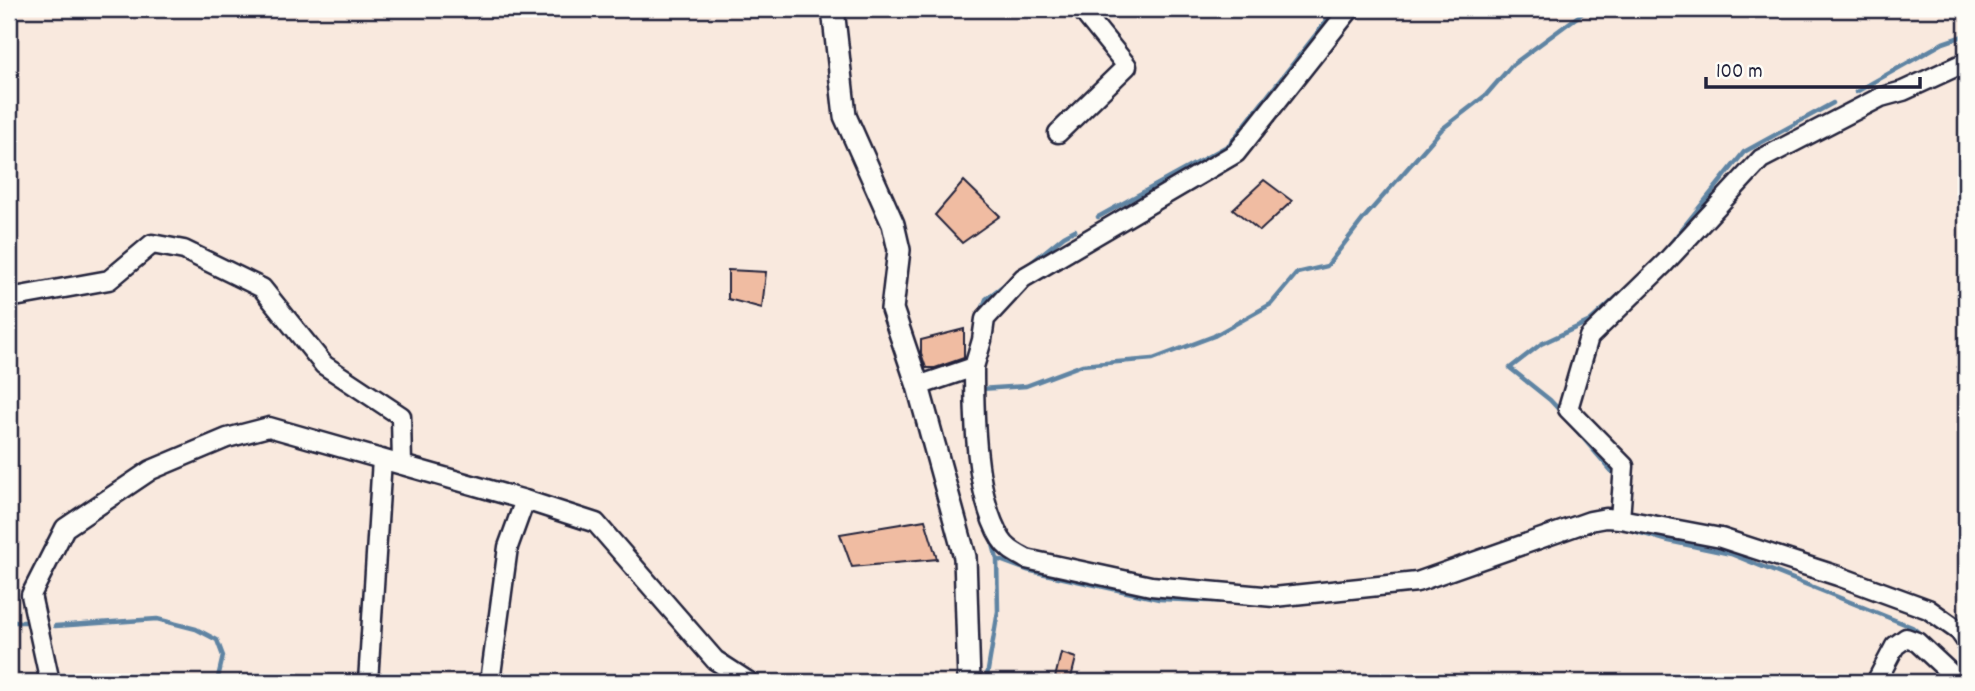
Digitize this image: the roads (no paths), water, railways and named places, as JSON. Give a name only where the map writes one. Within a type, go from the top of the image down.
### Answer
[{"type":"street","points":[[833,9],[845,116],[893,224],[899,250],[892,309],[918,386],[965,557],[969,682]]},
{"type":"street","points":[[1058,134],[1127,66],[1080,9]]},
{"type":"street","points":[[1350,9],[1236,153],[1023,278],[985,319],[974,373],[974,421],[989,510],[1000,538],[1009,550],[1026,559],[1151,586],[1274,597],[1417,582],[1615,518],[1721,538],[1838,576],[1928,609],[1959,631],[1966,641]]},
{"type":"street","points":[[1615,518],[1624,466],[1568,409],[1589,337],[1664,264],[1761,159],[1881,97],[1903,91],[1966,62]]},
{"type":"street","points":[[9,298],[109,280],[152,244],[184,250],[262,289],[324,365],[401,416],[402,465]]},
{"type":"street","points":[[918,386],[974,373]]},
{"type":"street","points":[[50,682],[31,595],[65,528],[151,470],[227,438],[269,427],[596,523],[715,660],[749,682]]},
{"type":"street","points":[[368,682],[382,459]]},
{"type":"street","points":[[489,682],[508,547],[525,500]]},
{"type":"street","points":[[1876,682],[1895,646],[1906,638],[1917,642],[1960,682]]},
{"type":"waterway","points":[[1098,217],[1229,145],[1336,9]]},
{"type":"waterway","points":[[980,389],[1026,386],[1082,365],[1153,359],[1214,336],[1271,304],[1297,273],[1327,266],[1364,218],[1442,129],[1486,95],[1512,65],[1588,9]]},
{"type":"waterway","points":[[1856,92],[1943,43],[1966,35]]},
{"type":"waterway","points":[[1662,254],[1744,152],[1833,103]]},
{"type":"waterway","points":[[1026,267],[1075,230]]},
{"type":"waterway","points":[[981,313],[986,299],[1014,277]]},
{"type":"waterway","points":[[1563,414],[1510,368],[1541,344],[1590,321],[1631,284]]},
{"type":"waterway","points":[[971,350],[976,325]]},
{"type":"waterway","points":[[1571,424],[1615,475],[1615,479]]},
{"type":"waterway","points":[[1620,527],[1731,554],[1912,627],[1925,638]]},
{"type":"waterway","points":[[991,537],[997,559],[1027,570],[1159,599],[1234,602]]},
{"type":"waterway","points":[[986,682],[998,611],[997,559]]},
{"type":"waterway","points":[[9,618],[14,622],[29,622]]},
{"type":"waterway","points":[[55,626],[157,619],[196,629],[217,640],[223,656],[217,682]]},
{"type":"waterway","points":[[1932,644],[1948,660]]}]
